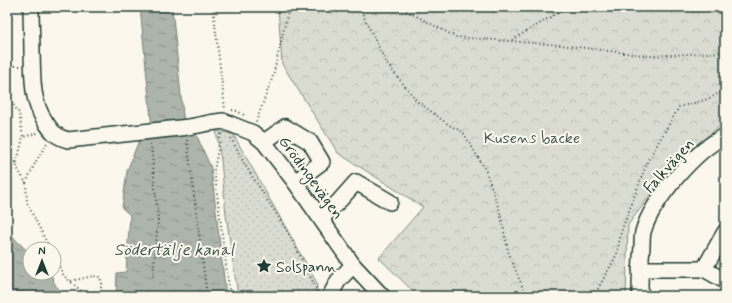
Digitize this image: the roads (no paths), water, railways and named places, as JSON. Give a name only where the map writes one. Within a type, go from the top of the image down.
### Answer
[{"type":"street","points":[[31,7],[33,86],[35,100],[40,113],[59,137],[68,140],[188,131],[224,116],[258,137],[285,127],[310,142],[322,162],[295,182]]},
{"type":"street","name":"Falkvägen","points":[[640,296],[640,269],[643,233],[653,208],[681,172],[714,141],[725,136]]},
{"type":"street","name":"Grödingevägen","points":[[258,137],[295,182],[353,265],[382,296]]},
{"type":"street","points":[[321,219],[356,182],[390,202]]},
{"type":"street","points":[[704,269],[725,232]]},
{"type":"street","points":[[330,296],[338,281],[353,265]]},
{"type":"street","points":[[640,269],[704,269],[725,280]]},
{"type":"water","name":"Södertälje kanal","points":[[140,7],[172,7],[185,135],[196,134],[211,168],[226,296],[116,296],[117,273],[126,272],[130,215],[122,208],[127,171],[139,140],[153,139]]},
{"type":"water","points":[[7,226],[13,237],[22,246],[22,281],[54,281],[65,296],[7,296]]},
{"type":"place","name":"Solspann","points":[[264,266]]},
{"type":"park label","name":"Kusens backe","points":[[532,137]]}]
